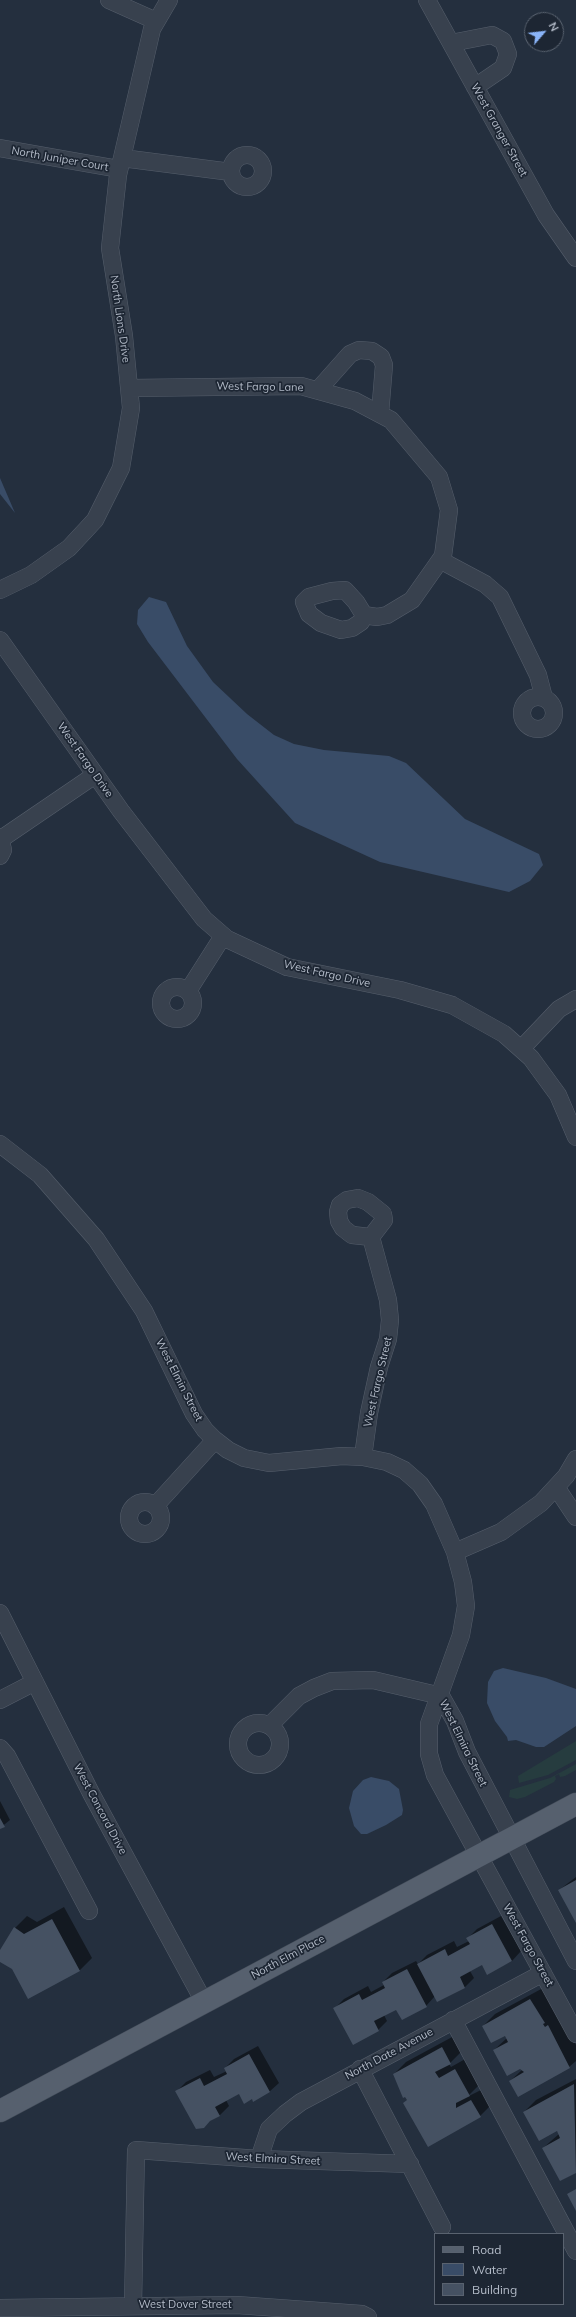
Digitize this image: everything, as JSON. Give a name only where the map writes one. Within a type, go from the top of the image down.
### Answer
[{"type":"main road","name":"North Elm Place","points":[[0,2111],[576,1804]]},
{"type":"street","points":[[108,0],[156,21]]},
{"type":"street","name":"North Lions Drive","points":[[0,590],[31,575],[69,548],[95,520],[121,468],[131,408],[124,336],[110,248],[121,163],[152,29],[169,0]]},
{"type":"street","name":"West Granger Street","points":[[427,0],[546,215],[576,258]]},
{"type":"street","points":[[450,43],[492,35],[502,42],[508,54],[503,68],[475,88]]},
{"type":"street","name":"North Juniper Court","points":[[0,148],[121,163],[232,172]]},
{"type":"street","points":[[318,390],[350,354],[359,350],[372,351],[381,357],[384,365],[380,414]]},
{"type":"street","name":"West Fargo Lane","points":[[129,388],[301,386],[355,401],[391,420],[439,477],[449,510],[443,556],[412,600],[387,615],[378,617],[364,615]]},
{"type":"street","points":[[440,560],[485,584],[500,597],[538,675],[544,698]]},
{"type":"street","name":"West Fargo Drive","points":[[0,640],[95,775],[204,919],[223,936],[287,967],[400,990],[452,1004],[504,1034],[531,1058],[558,1095],[576,1137]]},
{"type":"street","points":[[0,856],[3,850],[1,838],[95,775]]},
{"type":"street","points":[[188,991],[223,936]]},
{"type":"street","points":[[521,1049],[559,1009],[576,999]]},
{"type":"street","name":"West Elmin Street","points":[[0,1144],[40,1175],[96,1239],[144,1311],[194,1414],[204,1430],[214,1440],[228,1450],[244,1458],[269,1463],[342,1456],[363,1456],[387,1462],[404,1470],[420,1484],[434,1504],[455,1552],[463,1582],[466,1606],[461,1635],[441,1696]]},
{"type":"street","name":"West Fargo Street","points":[[363,1456],[369,1413],[379,1367],[388,1339],[390,1320],[388,1300],[371,1237]]},
{"type":"street","points":[[155,1506],[214,1440]]},
{"type":"street","points":[[455,1552],[501,1532],[541,1503],[566,1476],[576,1459]]},
{"type":"street","points":[[556,1487],[576,1517]]},
{"type":"street","name":"West Concord Drive","points":[[0,1613],[92,1795],[204,2002]]},
{"type":"street","points":[[270,1725],[299,1696],[332,1681],[373,1680],[441,1696]]},
{"type":"street","points":[[0,1700],[35,1682]]},
{"type":"street","name":"West Elmira Street","points":[[441,1696],[455,1721],[467,1752],[511,1838]]},
{"type":"street","name":"West Elmira Street","points":[[441,1696],[428,1724],[429,1754],[441,1790],[478,1856]]},
{"type":"street","points":[[0,1748],[7,1756],[89,1910]]},
{"type":"street","points":[[511,1838],[574,1954]]},
{"type":"street","name":"West Fargo Street","points":[[478,1856],[576,2034]]},
{"type":"street","name":"North Date Avenue","points":[[260,2159],[269,2130],[285,2114],[301,2102],[543,1972]]},
{"type":"street","points":[[453,2020],[576,2251]]},
{"type":"street","points":[[360,2069],[442,2227]]},
{"type":"street","name":"West Elmira Street","points":[[133,2306],[136,2150],[260,2159],[410,2164]]},
{"type":"street","name":"West Dover Street","points":[[0,2308],[237,2305],[362,2314],[368,2317]]},
{"type":"green space","points":[[576,1741],[576,1760],[548,1775],[519,1783],[518,1776]]},
{"type":"green space","points":[[576,1764],[576,1770],[565,1776],[560,1777],[559,1774],[555,1776],[556,1779],[554,1782],[525,1797],[517,1799],[509,1797],[510,1790],[550,1778]]},
{"type":"water","points":[[0,478],[15,513],[0,494]]},
{"type":"water","points":[[149,597],[166,602],[187,646],[213,682],[247,714],[274,735],[294,744],[324,750],[389,756],[406,763],[465,819],[539,854],[543,865],[530,881],[509,892],[380,862],[295,823],[237,759],[148,642],[137,624],[138,610]]},
{"type":"water","points":[[503,1668],[546,1678],[576,1689],[576,1726],[544,1747],[536,1747],[516,1740],[508,1741],[507,1737],[495,1721],[487,1703],[488,1682],[494,1671]]},
{"type":"water","points":[[371,1777],[389,1781],[399,1789],[403,1810],[402,1815],[386,1825],[367,1834],[361,1834],[354,1826],[349,1808],[353,1791],[363,1780]]},
{"type":"building","points":[[0,1818],[5,1827],[0,1829]]},
{"type":"building","points":[[576,1880],[576,1923],[558,1890]]},
{"type":"building","points":[[52,1919],[80,1971],[28,1999],[12,1969],[0,1962],[0,1950],[14,1927],[24,1934]]},
{"type":"building","points":[[492,1924],[512,1961],[487,1975],[482,1965],[460,1977],[465,1988],[437,2002],[417,1964],[445,1949],[448,1956],[470,1944],[466,1938]]},
{"type":"building","points":[[407,1969],[427,2007],[402,2020],[396,2010],[374,2021],[379,2031],[353,2045],[333,2008],[359,1994],[362,2000],[385,1988],[382,1982]]},
{"type":"building","points":[[530,1999],[545,2023],[543,2024],[545,2027],[548,2025],[570,2068],[518,2097],[509,2081],[524,2072],[520,2069],[507,2076],[493,2050],[508,2042],[505,2036],[491,2043],[482,2026]]},
{"type":"building","points":[[442,2047],[451,2064],[435,2072],[439,2078],[455,2069],[470,2096],[456,2103],[456,2108],[471,2100],[481,2117],[428,2147],[403,2103],[407,2100],[405,2097],[403,2098],[393,2074]]},
{"type":"building","points":[[249,2054],[270,2092],[253,2102],[252,2099],[244,2104],[239,2094],[215,2107],[220,2116],[210,2121],[204,2128],[196,2129],[175,2091],[200,2078],[204,2086],[227,2074],[224,2068]]},
{"type":"building","points":[[574,2084],[576,2173],[560,2181],[542,2148],[560,2138],[557,2131],[539,2141],[523,2112]]},
{"type":"building","points":[[576,2189],[576,2211],[567,2194]]}]
